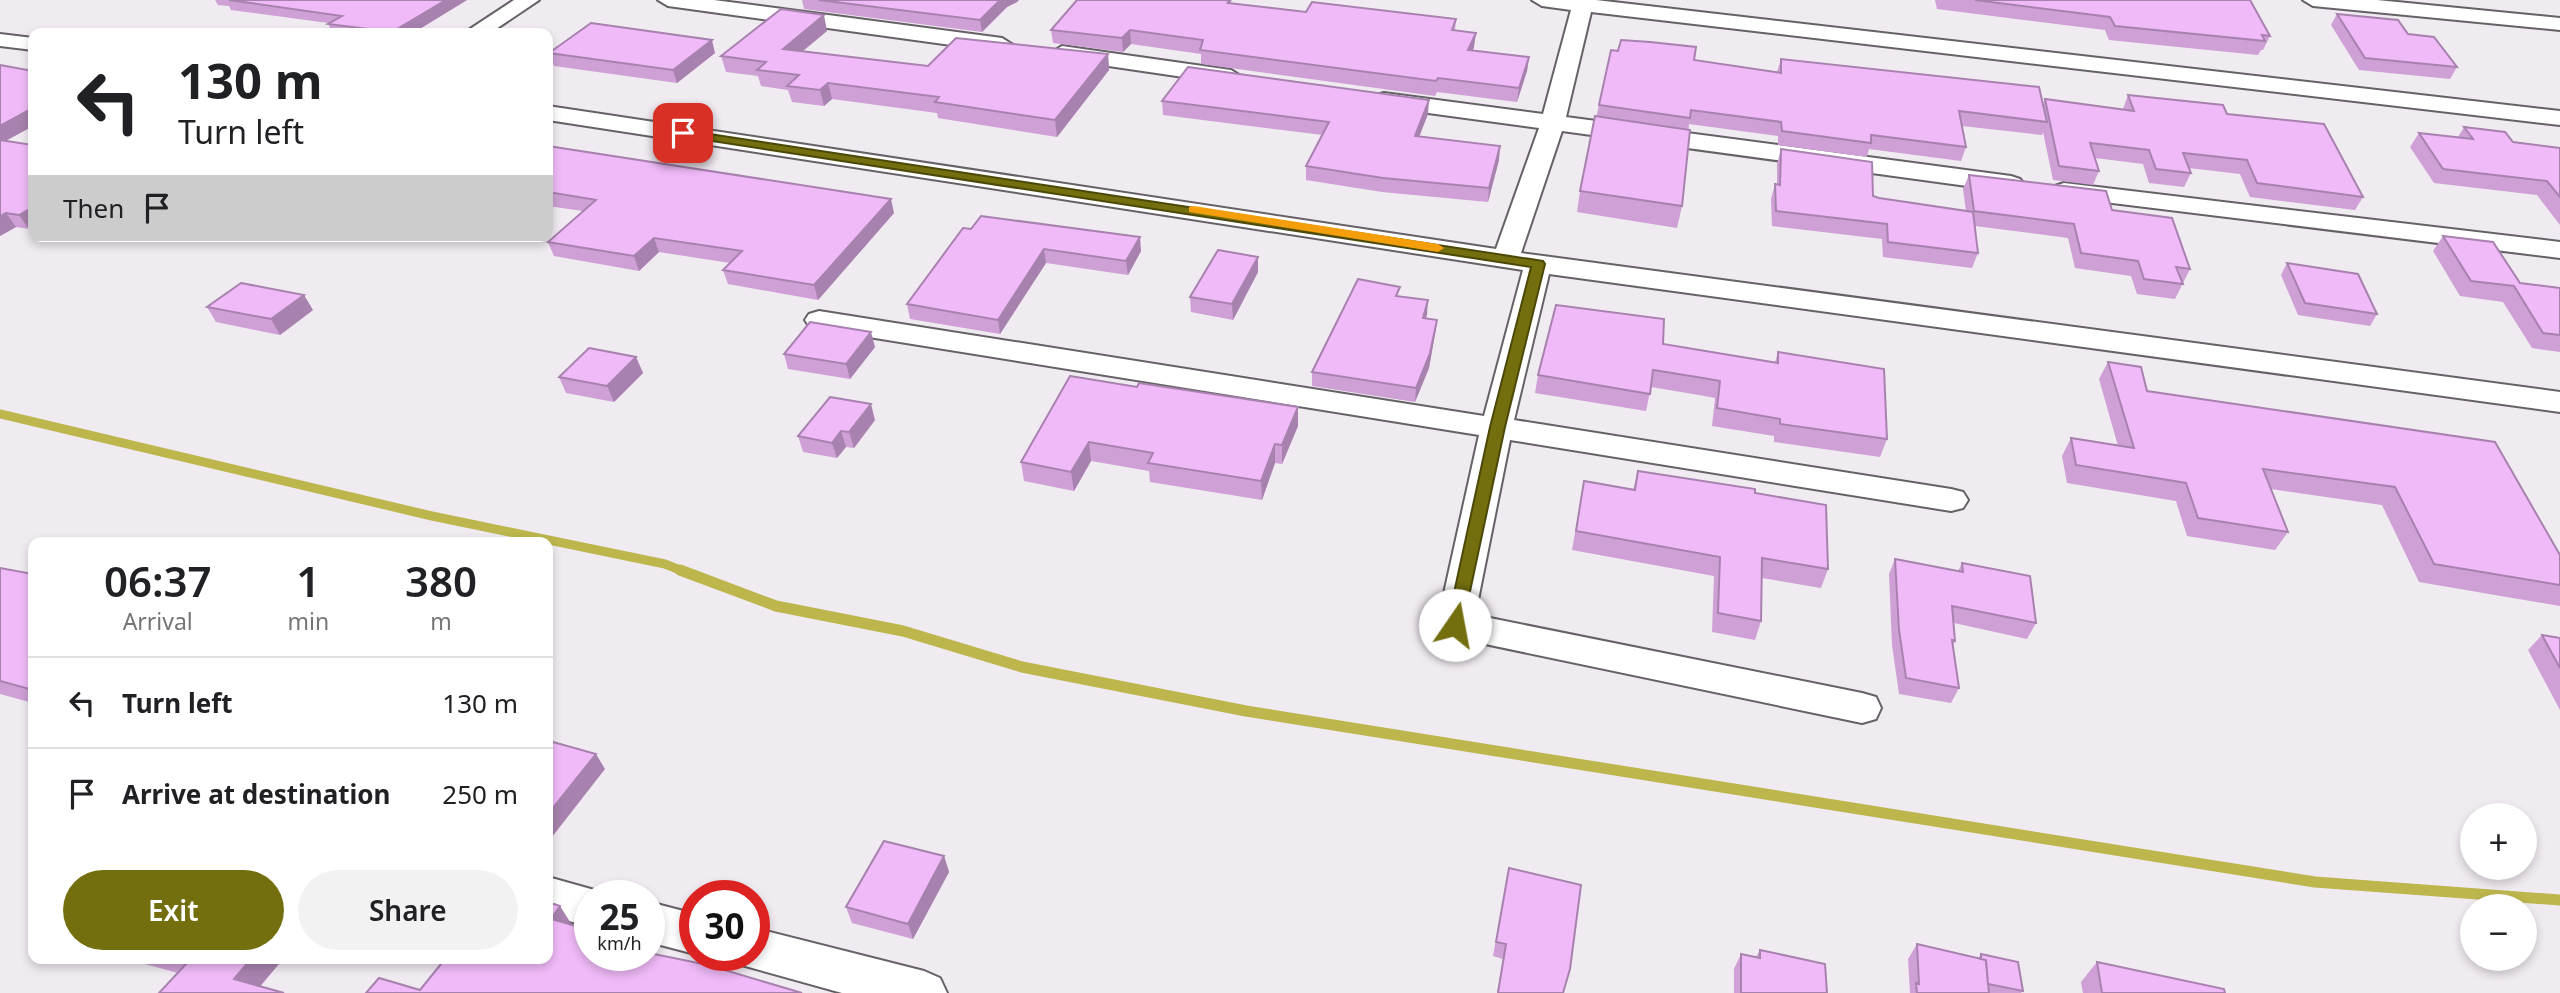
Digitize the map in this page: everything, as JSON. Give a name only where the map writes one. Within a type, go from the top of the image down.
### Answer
[{"type":"street","points":[[483,28],[529,0]]},
{"type":"street","points":[[668,0],[1251,80]]},
{"type":"street","points":[[1542,0],[2560,118]]},
{"type":"street","points":[[2312,0],[2560,24]]},
{"type":"street","points":[[1583,3],[1522,261],[1497,427],[1455,625],[1862,708]]},
{"type":"street","points":[[0,40],[28,43]]},
{"type":"street","points":[[1360,96],[2035,187],[2560,250]]},
{"type":"street","points":[[553,114],[1522,261],[2560,402]]},
{"type":"street","points":[[820,320],[1951,500]]},
{"type":"street","points":[[553,897],[574,903]]},
{"type":"street","points":[[770,953],[924,993]]},
{"type":"building","points":[[229,0],[446,0],[399,28],[360,28],[328,24],[342,16]]},
{"type":"building","points":[[819,0],[1000,0],[980,20]]},
{"type":"building","points":[[1077,0],[1225,0],[1230,1],[1228,3],[1306,12],[1312,2],[1456,19],[1452,30],[1476,33],[1468,50],[1529,57],[1519,88],[1438,78],[1436,81],[1200,50],[1203,40],[1130,30],[1122,38],[1051,30]]},
{"type":"building","points":[[1975,0],[2250,0],[2270,36],[2262,35],[2265,41],[2115,26],[2110,17]]},
{"type":"building","points":[[781,9],[824,15],[783,49],[928,66],[956,38],[1108,54],[1055,120],[935,102],[939,97],[828,83],[820,90],[787,86],[799,75],[757,70],[766,62],[721,56]]},
{"type":"building","points":[[2337,14],[2398,20],[2408,34],[2434,37],[2457,67],[2365,58]]},
{"type":"building","points":[[591,23],[712,40],[673,70],[553,54],[553,50]]},
{"type":"building","points":[[1621,40],[1696,47],[1694,60],[1781,73],[1781,59],[2039,87],[2047,122],[1959,111],[1966,147],[1871,135],[1871,143],[1782,131],[1781,122],[1691,110],[1690,118],[1599,105],[1611,50],[1618,51]]},
{"type":"building","points":[[0,65],[28,70],[28,111],[0,126]]},
{"type":"building","points":[[1188,67],[1429,100],[1415,136],[1500,146],[1489,188],[1383,178],[1306,166],[1329,122],[1162,101]]},
{"type":"building","points":[[2128,95],[2223,105],[2227,114],[2324,124],[2363,197],[2257,183],[2247,160],[2183,153],[2191,173],[2156,169],[2149,150],[2090,143],[2099,171],[2059,166],[2045,99],[2134,111]]},
{"type":"building","points":[[1595,116],[1690,130],[1682,206],[1580,191]]},
{"type":"building","points":[[2464,127],[2505,132],[2513,142],[2560,148],[2560,197],[2547,181],[2443,169],[2419,133],[2473,139]]},
{"type":"building","points":[[0,140],[28,144],[28,210],[19,215],[6,213],[0,216]]},
{"type":"building","points":[[553,147],[891,199],[814,285],[723,270],[742,251],[654,238],[634,256],[548,242],[553,242],[553,238],[596,200],[553,193]]},
{"type":"building","points":[[1781,149],[1872,162],[1873,196],[1973,212],[1978,253],[1888,242],[1887,224],[1776,211],[1775,184],[1780,185]]},
{"type":"building","points":[[1969,175],[2106,191],[2112,210],[2172,218],[2190,269],[2176,267],[2183,284],[2144,279],[2138,261],[2081,253],[2074,224],[1974,211]]},
{"type":"building","points":[[981,216],[1140,237],[1126,261],[1044,249],[998,320],[907,304],[963,228],[971,229]]},
{"type":"building","points":[[2443,236],[2493,242],[2520,283],[2560,288],[2560,335],[2543,333],[2514,286],[2471,281]]},
{"type":"building","points":[[1218,250],[1258,257],[1232,304],[1190,297]]},
{"type":"building","points":[[2287,263],[2358,274],[2377,314],[2305,303]]},
{"type":"building","points":[[1358,279],[1400,287],[1396,296],[1428,300],[1423,318],[1437,320],[1430,353],[1416,388],[1312,372]]},
{"type":"building","points":[[241,283],[304,295],[271,319],[207,307]]},
{"type":"building","points":[[1556,305],[1664,319],[1663,344],[1778,363],[1778,352],[1884,369],[1887,439],[1780,424],[1780,419],[1717,408],[1720,381],[1653,370],[1650,394],[1538,375]]},
{"type":"building","points":[[810,322],[871,332],[846,364],[784,354]]},
{"type":"building","points":[[589,348],[636,357],[607,386],[559,377]]},
{"type":"building","points":[[2108,362],[2141,367],[2147,391],[2495,442],[2560,555],[2560,585],[2434,564],[2395,487],[2263,469],[2288,532],[2198,518],[2186,483],[2076,465],[2071,438],[2134,448]]},
{"type":"building","points":[[1070,376],[1137,387],[1139,383],[1298,407],[1282,445],[1275,444],[1261,481],[1148,463],[1153,453],[1089,442],[1071,472],[1021,462]]},
{"type":"building","points":[[830,397],[871,404],[849,432],[841,431],[832,443],[798,436]]},
{"type":"building","points":[[1638,471],[1755,489],[1755,493],[1826,505],[1828,569],[1762,558],[1761,621],[1718,613],[1720,557],[1576,531],[1584,481],[1635,490]]},
{"type":"building","points":[[1895,559],[1963,572],[1962,563],[2030,576],[2036,623],[1952,606],[1955,641],[1952,640],[1959,688],[1906,678],[1899,630]]},
{"type":"building","points":[[0,568],[28,573],[28,689],[0,681]]},
{"type":"building","points":[[2542,635],[2560,638],[2560,668]]},
{"type":"building","points":[[553,742],[596,754],[553,808]]},
{"type":"building","points":[[884,841],[944,856],[908,924],[846,907]]},
{"type":"building","points":[[1509,868],[1581,885],[1570,969],[1563,993],[1498,993],[1506,944],[1496,942]]},
{"type":"building","points":[[553,904],[560,906],[553,916]]},
{"type":"building","points":[[553,920],[574,925],[574,971],[665,971],[665,956],[679,959],[679,971],[728,971],[802,993],[366,993],[379,978],[420,990],[441,964],[553,964]]},
{"type":"building","points":[[1917,944],[1986,960],[1989,993],[1917,993]]},
{"type":"building","points":[[1760,950],[1825,964],[1827,993],[1741,993],[1741,954],[1760,958]]},
{"type":"building","points":[[1981,954],[2018,962],[2023,991],[1988,984],[1986,960],[1981,959]]},
{"type":"building","points":[[2097,962],[2224,989],[2225,993],[2102,993]]},
{"type":"building","points":[[186,964],[247,964],[234,979],[284,993],[159,993]]},
{"type":"waterway","points":[[0,414],[432,516],[534,537]]},
{"type":"waterway","points":[[553,541],[665,564],[680,570]]},
{"type":"waterway","points":[[680,570],[776,606],[903,631],[1022,667],[1246,711],[2315,882],[2560,900]]},
{"type":"waterway","points":[[680,570],[685,572]]},
{"type":"slow traffic","points":[[1194,209],[1438,248]]},
{"type":"route","points":[[683,133],[1538,264],[1497,427],[1455,625]]}]
